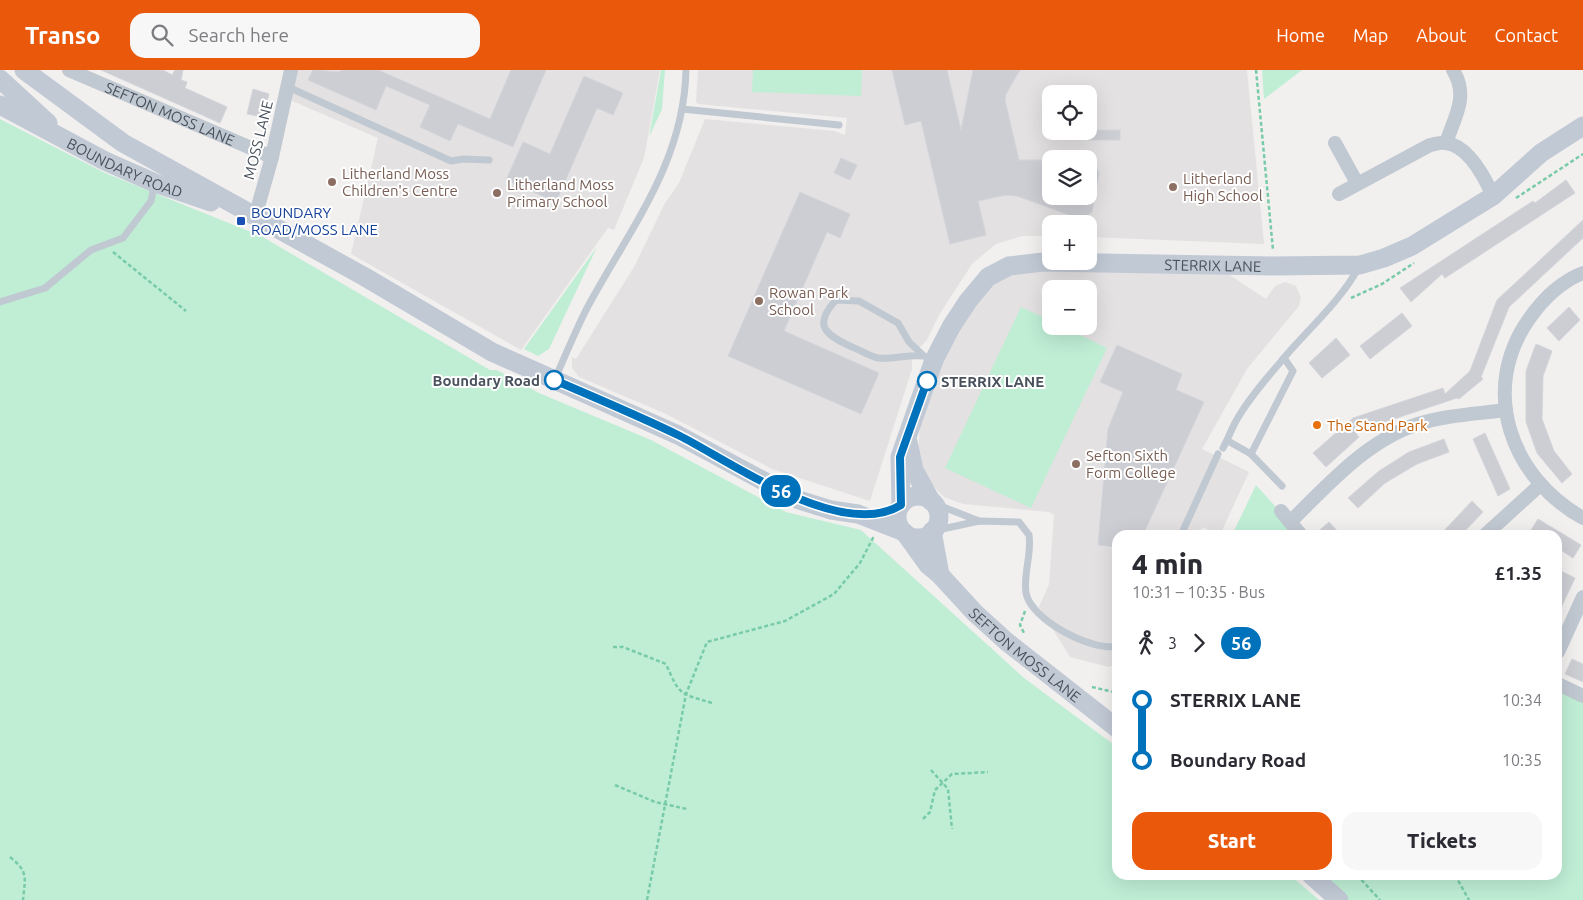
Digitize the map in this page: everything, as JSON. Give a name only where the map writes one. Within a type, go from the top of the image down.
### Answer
[{"type":"street","name":"BOUNDARY ROAD","points":[[24,70],[123,144],[492,352],[678,435],[799,500],[831,510],[858,514],[881,512],[900,505]]},
{"type":"street","name":"SEFTON MOSS LANE","points":[[69,70],[272,157]]},
{"type":"street","name":"MOSS LANE","points":[[255,217],[272,157],[291,70]]},
{"type":"street","points":[[1446,142],[1462,94],[1459,80],[1453,70]]},
{"type":"street","points":[[0,79],[69,142]]},
{"type":"street","name":"BOUNDARY ROAD","points":[[0,105],[69,142],[155,183],[255,217]]},
{"type":"street","name":"STERRIX LANE","points":[[900,505],[900,457],[908,440],[929,358],[968,301],[988,277],[1010,266],[1042,262],[1274,266],[1360,265],[1384,258],[1412,246],[1493,196],[1541,153],[1583,126]]},
{"type":"street","points":[[1339,194],[1430,145],[1446,142],[1455,146],[1484,174],[1493,196]]},
{"type":"street","points":[[1335,143],[1357,183]]},
{"type":"street","points":[[1583,273],[1561,284],[1550,293],[1525,325],[1510,357],[1506,372],[1506,410],[1519,454],[1540,484],[1559,503],[1583,518]]},
{"type":"street","points":[[1297,530],[1285,517],[1367,452],[1401,430],[1437,419],[1506,410]]},
{"type":"street","name":"STERRIX LANE","points":[[908,440],[914,470],[932,502]]},
{"type":"street","points":[[1489,530],[1540,484]]},
{"type":"street","points":[[918,496],[932,502],[938,520],[932,531],[922,537],[904,533],[898,522],[900,505],[912,497],[918,496]]},
{"type":"street","name":"BOUNDARY ROAD","points":[[858,514],[904,533]]},
{"type":"street","name":"SEFTON MOSS LANE","points":[[932,531],[940,575]]},
{"type":"street","name":"SEFTON MOSS LANE","points":[[904,533],[928,565],[1007,642],[1112,724]]},
{"type":"street","points":[[1562,643],[1583,597]]},
{"type":"street","points":[[1562,686],[1583,696]]},
{"type":"street","points":[[1317,880],[1339,900]]},
{"type":"lane","points":[[554,380],[586,310],[653,195],[675,139],[686,98],[686,70]]},
{"type":"lane","points":[[288,86],[451,161],[463,158],[489,160]]},
{"type":"lane","points":[[682,110],[839,125]]},
{"type":"lane","points":[[0,302],[45,288],[91,250],[123,238],[151,201],[155,183]]},
{"type":"lane","points":[[1183,530],[1237,420],[1284,358],[1333,305],[1348,286],[1360,265]]},
{"type":"lane","points":[[836,300],[859,301],[898,323],[909,342],[929,358],[910,354],[889,358],[875,357],[830,337],[823,322],[826,311],[836,300]]},
{"type":"lane","points":[[1251,454],[1293,371],[1284,358]]},
{"type":"lane","points":[[1228,441],[1251,454],[1282,486]]},
{"type":"lane","points":[[932,502],[979,521]]},
{"type":"lane","points":[[932,531],[979,521],[1014,521],[1026,530],[1030,541],[1026,592],[1035,609],[1054,624],[1087,642],[1103,647],[1112,646]]},
{"type":"path","points":[[1256,70],[1274,266]]},
{"type":"path","points":[[111,251],[186,311]]},
{"type":"path","points":[[647,900],[686,694],[707,642],[785,621],[834,594],[860,563],[877,530]]},
{"type":"path","points":[[1025,611],[1020,625],[1027,636]]},
{"type":"path","points":[[613,647],[622,647],[666,664],[675,686],[686,694],[712,703]]},
{"type":"path","points":[[1086,684],[1098,690],[1112,693]]},
{"type":"path","points":[[931,770],[948,790],[952,829]]},
{"type":"path","points":[[923,819],[930,812],[935,790],[952,774],[988,772]]},
{"type":"path","points":[[615,785],[656,802],[687,809]]},
{"type":"path","points":[[10,857],[21,866],[24,872],[23,900]]},
{"type":"path","points":[[1362,880],[1380,900]]},
{"type":"path","points":[[1457,880],[1470,900]]},
{"type":"shaded area","name":"Litherland Moss Primary School","points":[[297,70],[660,70],[644,158],[614,230],[608,228],[521,350],[351,254],[378,138],[290,100]]},
{"type":"shaded area","points":[[698,70],[1247,70],[1264,244],[1097,237],[1097,215],[1042,215],[1042,236],[1022,236],[996,244],[972,264],[939,315],[927,340],[912,356],[912,369],[870,501],[772,469],[664,413],[579,377],[572,368],[572,357],[576,359],[634,267],[665,203],[679,183],[705,119],[834,131],[845,135],[847,118],[698,104],[696,102]]},
{"type":"shaded area","name":"Sefton Sixth Form College","points":[[1216,266],[1266,299],[1275,286],[1285,282],[1296,286],[1301,297],[1299,306],[1247,369],[1202,449],[1249,472],[1222,530],[1209,530],[1202,527],[1200,530],[1112,530],[1112,666],[1109,667],[1070,657],[1039,607],[1049,584],[1054,515],[1049,512],[963,504],[944,497],[927,480],[918,452],[920,427],[946,348],[999,271]]},
{"type":"green space","points":[[661,70],[665,70],[662,109],[649,137]]},
{"type":"green space","points":[[753,70],[862,70],[861,96],[752,92]]},
{"type":"green space","points":[[1262,70],[1302,70],[1264,99]]},
{"type":"green space","points":[[0,119],[105,173],[261,236],[490,370],[497,370],[539,393],[651,440],[786,512],[861,530],[1024,678],[1112,743],[1112,880],[1296,880],[1319,900],[0,900]]},
{"type":"green space","points":[[597,247],[549,349],[538,356],[524,349]]},
{"type":"green space","points":[[1021,307],[1042,317],[1042,335],[1080,335],[1107,348],[1031,508],[945,468]]},
{"type":"green space","points":[[1256,485],[1296,530],[1234,530]]},
{"type":"green space","points":[[1562,686],[1583,696],[1583,900],[1331,900],[1309,880],[1562,880]]},
{"type":"building","points":[[101,70],[163,70],[172,75],[175,70],[183,70],[181,80],[187,82],[185,88],[227,107],[220,123]]},
{"type":"building","points":[[313,70],[340,72],[341,70],[378,70],[490,119],[511,70],[546,70],[513,147],[458,124],[450,141],[420,127],[430,105],[386,86],[376,110],[308,80]]},
{"type":"building","points":[[892,70],[947,70],[961,130],[973,70],[1020,70],[1006,94],[1005,100],[1019,160],[1042,160],[1042,205],[1093,205],[1092,212],[1088,215],[1070,215],[1017,196],[1006,195],[978,201],[986,235],[950,244],[921,121],[905,125]]},
{"type":"building","points":[[584,76],[623,93],[613,115],[597,108],[556,202],[506,180],[523,142],[550,154]]},
{"type":"building","points":[[253,89],[269,94],[263,117],[247,114]]},
{"type":"building","points":[[1097,130],[1120,130],[1120,140],[1097,140]]},
{"type":"building","points":[[841,158],[857,165],[850,180],[834,173]]},
{"type":"building","points":[[1566,180],[1575,193],[1445,278],[1442,274],[1411,302],[1400,288],[1533,201],[1535,203]]},
{"type":"building","points":[[800,192],[850,214],[840,238],[827,232],[784,331],[879,373],[861,414],[728,356]]},
{"type":"building","points":[[1583,220],[1583,238],[1509,307],[1481,377],[1483,379],[1459,399],[1457,398],[1355,432],[1359,437],[1326,467],[1313,453],[1353,418],[1443,388],[1445,394],[1470,371],[1497,300]]},
{"type":"building","points":[[1569,307],[1580,320],[1559,341],[1547,328]]},
{"type":"building","points":[[1402,313],[1412,326],[1370,359],[1360,346]]},
{"type":"building","points":[[1336,338],[1350,355],[1322,378],[1309,363]]},
{"type":"building","points":[[1536,344],[1552,351],[1543,376],[1542,419],[1554,451],[1572,474],[1562,483],[1537,453],[1526,422],[1526,371]]},
{"type":"building","points":[[1117,345],[1182,374],[1176,390],[1204,402],[1145,530],[1112,530],[1112,546],[1098,545],[1108,429],[1123,392],[1100,382]]},
{"type":"building","points":[[1485,433],[1510,489],[1498,496],[1473,439]]},
{"type":"building","points":[[1444,439],[1449,452],[1417,464],[1385,483],[1358,508],[1348,498],[1379,471],[1409,452]]},
{"type":"building","points":[[1472,501],[1483,512],[1466,530],[1445,530]]},
{"type":"building","points":[[1538,519],[1556,530],[1531,530]]},
{"type":"building","points":[[1329,522],[1336,530],[1320,530]]},
{"type":"building","points":[[1562,534],[1581,545],[1573,558],[1562,551]]},
{"type":"building","points":[[1562,572],[1575,578],[1562,606]]},
{"type":"building","points":[[1572,659],[1583,664],[1583,682],[1565,674]]},
{"type":"bus line","name":"56","points":[[554,380],[678,435],[799,500],[831,510],[858,514],[881,512],[901,505],[900,457],[908,440],[918,404],[927,381]]},
{"type":"place","name":"Litherland Moss Children's Centre","points":[[332,182]]},
{"type":"place","name":"Litherland High School","points":[[1173,187]]},
{"type":"place","name":"Litherland Moss Primary School","points":[[497,193]]},
{"type":"place","name":"BOUNDARY ROAD/MOSS LANE","points":[[241,221]]},
{"type":"place","name":"Rowan Park School","points":[[759,301]]},
{"type":"place","name":"Boundary Road","points":[[554,380]]},
{"type":"place","name":"STERRIX LANE","points":[[927,381]]},
{"type":"place","name":"The Stand Park","points":[[1317,425]]},
{"type":"place","name":"Sefton Sixth Form College","points":[[1076,464]]}]
